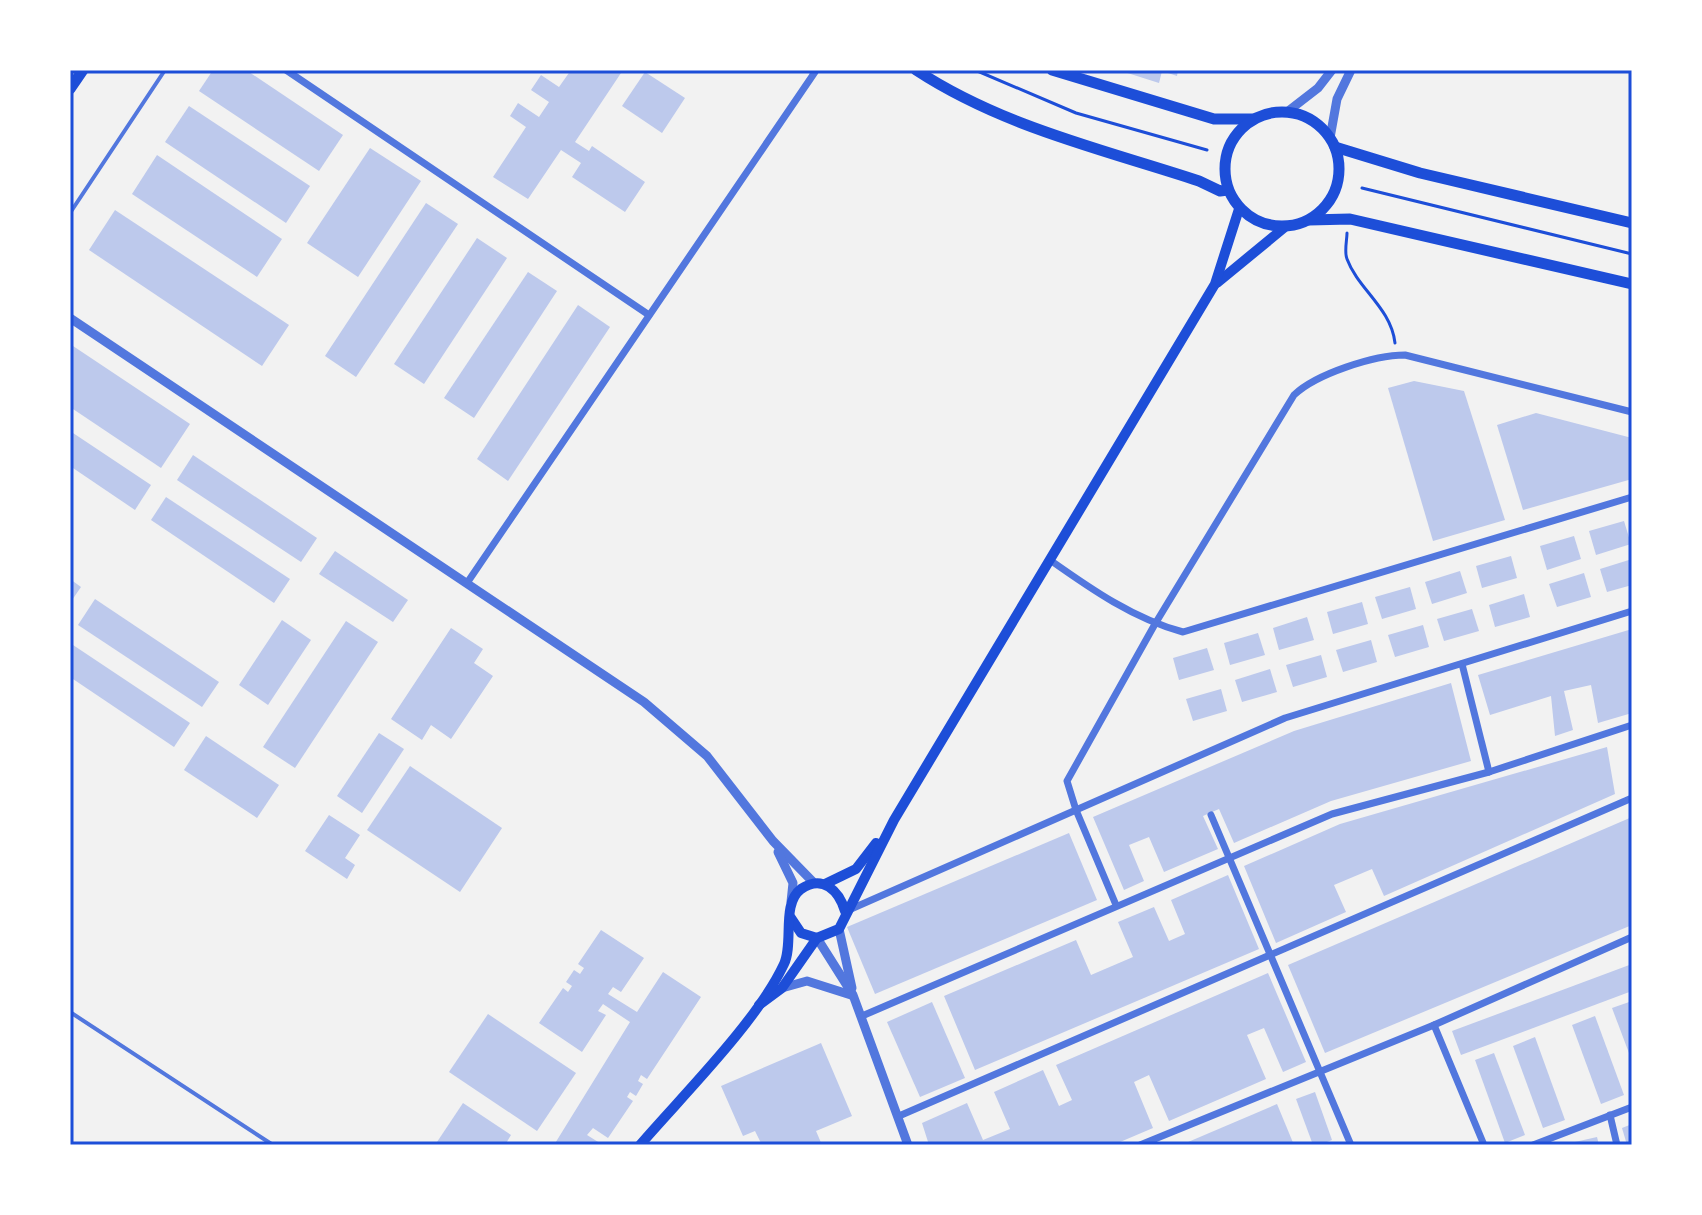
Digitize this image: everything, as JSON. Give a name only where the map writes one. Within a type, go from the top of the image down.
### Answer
[{"type":"main road","points":[[70,89],[83,70]]},
{"type":"main road","points":[[916,70],[975,105],[1045,133],[1199,181],[1220,191],[1228,190]]},
{"type":"main road","points":[[1052,70],[1214,119],[1254,119],[1287,112],[1319,125],[1332,142],[1339,164],[1338,182],[1331,198],[1308,220]]},
{"type":"main road","points":[[1254,119],[1237,132],[1227,150],[1224,170],[1228,190],[1239,209],[1262,224],[1285,227]]},
{"type":"main road","points":[[1332,142],[1420,173],[1632,223]]},
{"type":"main road","points":[[759,1005],[782,988],[817,938],[839,929],[845,911],[894,820],[1215,284],[1239,209]]},
{"type":"main road","points":[[1215,284],[1285,227],[1308,220],[1350,219],[1632,284]]},
{"type":"main road","points":[[640,1145],[759,1005],[786,962],[791,905],[799,890],[856,869],[894,820]]},
{"type":"main road","points":[[820,883],[840,894],[845,911]]},
{"type":"main road","points":[[791,918],[801,933],[817,938]]},
{"type":"street","points":[[286,70],[649,315]]},
{"type":"street","points":[[1287,112],[1318,88],[1332,70]]},
{"type":"street","points":[[1332,142],[1337,99],[1351,70]]},
{"type":"street","points":[[467,583],[813,71]]},
{"type":"street","points":[[70,318],[644,702],[707,756],[773,841],[820,883]]},
{"type":"street","points":[[1116,905],[1067,781],[1155,624],[1294,395],[1308,382],[1396,355],[1632,412]]},
{"type":"street","points":[[1050,560],[1090,588],[1155,624],[1183,632],[1632,497]]},
{"type":"street","points":[[845,911],[905,882],[1285,718],[1632,611]]},
{"type":"street","points":[[1462,664],[1489,772]]},
{"type":"street","points":[[862,1016],[1332,814],[1489,772],[1632,725]]},
{"type":"street","points":[[899,1116],[1632,798]]},
{"type":"street","points":[[1211,815],[1351,1145]]},
{"type":"street","points":[[773,841],[793,883],[791,905]]},
{"type":"street","points":[[839,929],[853,995]]},
{"type":"street","points":[[1140,1145],[1434,1025],[1632,937]]},
{"type":"street","points":[[817,938],[853,995],[908,1145]]},
{"type":"street","points":[[782,988],[807,981],[820,982],[853,995]]},
{"type":"street","points":[[1434,1025],[1484,1145]]},
{"type":"street","points":[[1533,1145],[1632,1107]]},
{"type":"street","points":[[1610,1115],[1617,1145]]},
{"type":"lane","points":[[70,213],[165,70]]},
{"type":"lane","points":[[70,1012],[273,1145]]},
{"type":"path","points":[[975,70],[1076,113],[1207,150]]},
{"type":"path","points":[[1362,188],[1632,254]]},
{"type":"path","points":[[1347,233],[1346,258],[1388,320],[1394,332],[1396,355]]},
{"type":"building","points":[[213,70],[246,70],[343,135],[319,171],[199,91]]},
{"type":"building","points":[[571,70],[623,70],[575,142],[589,151],[592,146],[645,182],[625,212],[572,177],[581,163],[561,150],[528,199],[493,177],[526,127],[510,116],[518,103],[539,117],[549,102],[531,90],[541,75],[559,87]]},
{"type":"building","points":[[1118,70],[1178,70],[1177,76],[1162,71],[1159,83]]},
{"type":"building","points":[[645,72],[685,98],[662,133],[622,106]]},
{"type":"building","points":[[189,106],[310,186],[286,223],[165,142]]},
{"type":"building","points":[[370,148],[421,181],[358,277],[307,243]]},
{"type":"building","points":[[157,155],[282,239],[257,277],[132,194]]},
{"type":"building","points":[[426,203],[458,224],[356,377],[325,356]]},
{"type":"building","points":[[115,210],[289,325],[262,366],[89,250]]},
{"type":"building","points":[[477,238],[507,258],[424,384],[394,364]]},
{"type":"building","points":[[528,272],[557,291],[474,418],[444,398]]},
{"type":"building","points":[[578,305],[610,327],[508,481],[477,459]]},
{"type":"building","points":[[70,344],[190,424],[161,468],[70,407]]},
{"type":"building","points":[[1414,381],[1464,391],[1505,520],[1433,541],[1388,388]]},
{"type":"building","points":[[1536,413],[1632,438],[1632,479],[1523,510],[1497,425]]},
{"type":"building","points":[[70,431],[151,485],[135,510],[70,466]]},
{"type":"building","points":[[193,455],[317,538],[301,562],[177,480]]},
{"type":"building","points":[[166,497],[290,579],[274,603],[151,520]]},
{"type":"building","points":[[1624,521],[1631,544],[1596,555],[1589,531]]},
{"type":"building","points":[[1574,536],[1581,559],[1547,570],[1540,546]]},
{"type":"building","points":[[335,551],[408,600],[393,622],[319,574]]},
{"type":"building","points":[[1511,556],[1517,578],[1482,588],[1476,566]]},
{"type":"building","points":[[1632,559],[1632,585],[1607,592],[1600,569]]},
{"type":"building","points":[[1460,571],[1467,593],[1432,604],[1425,582]]},
{"type":"building","points":[[1584,573],[1591,597],[1557,607],[1549,584]]},
{"type":"building","points":[[70,579],[81,587],[70,603]]},
{"type":"building","points":[[1410,587],[1416,609],[1382,619],[1375,597]]},
{"type":"building","points":[[1524,594],[1530,617],[1495,627],[1489,605]]},
{"type":"building","points":[[95,599],[219,682],[202,707],[78,625]]},
{"type":"building","points":[[1362,602],[1368,624],[1333,634],[1327,612]]},
{"type":"building","points":[[1472,609],[1479,631],[1444,641],[1437,619]]},
{"type":"building","points":[[1307,617],[1314,640],[1279,650],[1273,628]]},
{"type":"building","points":[[282,620],[311,640],[268,705],[239,685]]},
{"type":"building","points":[[346,621],[378,642],[295,768],[263,747]]},
{"type":"building","points":[[1423,625],[1429,647],[1395,657],[1388,635]]},
{"type":"building","points":[[451,628],[483,649],[474,663],[493,676],[451,739],[431,725],[422,740],[391,719]]},
{"type":"building","points":[[1632,629],[1632,713],[1598,723],[1591,685],[1564,691],[1573,730],[1555,736],[1551,696],[1490,715],[1478,675]]},
{"type":"building","points":[[1258,633],[1265,655],[1230,665],[1224,643]]},
{"type":"building","points":[[1371,640],[1377,662],[1343,672],[1336,650]]},
{"type":"building","points":[[70,643],[190,723],[174,747],[70,677]]},
{"type":"building","points":[[1207,648],[1214,670],[1179,680],[1173,658]]},
{"type":"building","points":[[1321,655],[1327,677],[1293,687],[1286,665]]},
{"type":"building","points":[[1270,669],[1277,692],[1242,702],[1235,680]]},
{"type":"building","points":[[1451,683],[1471,761],[1331,801],[1234,843],[1219,809],[1203,816],[1218,849],[1164,872],[1149,837],[1129,845],[1144,881],[1124,890],[1093,817],[1294,731]]},
{"type":"building","points":[[1221,689],[1227,711],[1193,721],[1186,699]]},
{"type":"building","points":[[379,733],[404,749],[362,813],[337,796]]},
{"type":"building","points":[[206,736],[279,785],[257,818],[184,770]]},
{"type":"building","points":[[1607,747],[1615,794],[1384,896],[1372,869],[1334,885],[1346,912],[1276,943],[1244,866],[1340,824]]},
{"type":"building","points":[[410,766],[502,828],[460,892],[367,830]]},
{"type":"building","points":[[329,815],[360,835],[345,858],[355,865],[347,879],[305,851]]},
{"type":"building","points":[[1632,817],[1632,925],[1325,1053],[1288,965]]},
{"type":"building","points":[[1069,833],[1097,900],[875,994],[847,927]]},
{"type":"building","points":[[1228,875],[1259,949],[975,1070],[944,996],[1076,940],[1091,975],[1133,957],[1118,922],[1154,907],[1169,941],[1185,934],[1171,900]]},
{"type":"building","points":[[601,930],[644,958],[621,992],[613,987],[608,994],[637,1012],[663,972],[701,997],[647,1079],[641,1075],[638,1081],[643,1084],[636,1096],[630,1092],[627,1097],[633,1101],[608,1138],[593,1128],[587,1135],[603,1145],[554,1145],[630,1022],[603,1004],[598,1011],[606,1015],[582,1052],[539,1023],[563,988],[568,992],[572,986],[566,982],[574,970],[580,974],[584,968],[578,964]]},
{"type":"building","points":[[1632,964],[1632,991],[1461,1055],[1452,1031]]},
{"type":"building","points":[[1268,973],[1306,1062],[1283,1072],[1264,1028],[1247,1035],[1266,1079],[1169,1121],[1149,1075],[1134,1082],[1153,1128],[1113,1145],[929,1145],[922,1123],[967,1103],[983,1140],[1010,1129],[994,1092],[1043,1070],[1059,1106],[1072,1100],[1056,1065]]},
{"type":"building","points":[[1632,1001],[1632,1061],[1612,1008]]},
{"type":"building","points":[[932,1002],[965,1078],[920,1097],[887,1022]]},
{"type":"building","points":[[488,1014],[576,1073],[537,1131],[449,1072]]},
{"type":"building","points":[[1595,1016],[1624,1095],[1601,1104],[1572,1025]]},
{"type":"building","points":[[1535,1037],[1565,1120],[1543,1128],[1513,1046]]},
{"type":"building","points":[[821,1043],[852,1116],[816,1131],[822,1145],[762,1145],[755,1131],[743,1136],[721,1086]]},
{"type":"building","points":[[1494,1053],[1525,1135],[1505,1143],[1475,1060]]},
{"type":"building","points":[[1315,1092],[1332,1140],[1319,1145],[1313,1145],[1296,1099]]},
{"type":"building","points":[[463,1103],[511,1135],[505,1145],[435,1145]]},
{"type":"building","points":[[1277,1104],[1294,1145],[1181,1145]]},
{"type":"building","points":[[1632,1124],[1632,1145],[1627,1145],[1622,1128]]},
{"type":"building","points":[[1597,1137],[1599,1145],[1566,1145],[1566,1144]]}]
